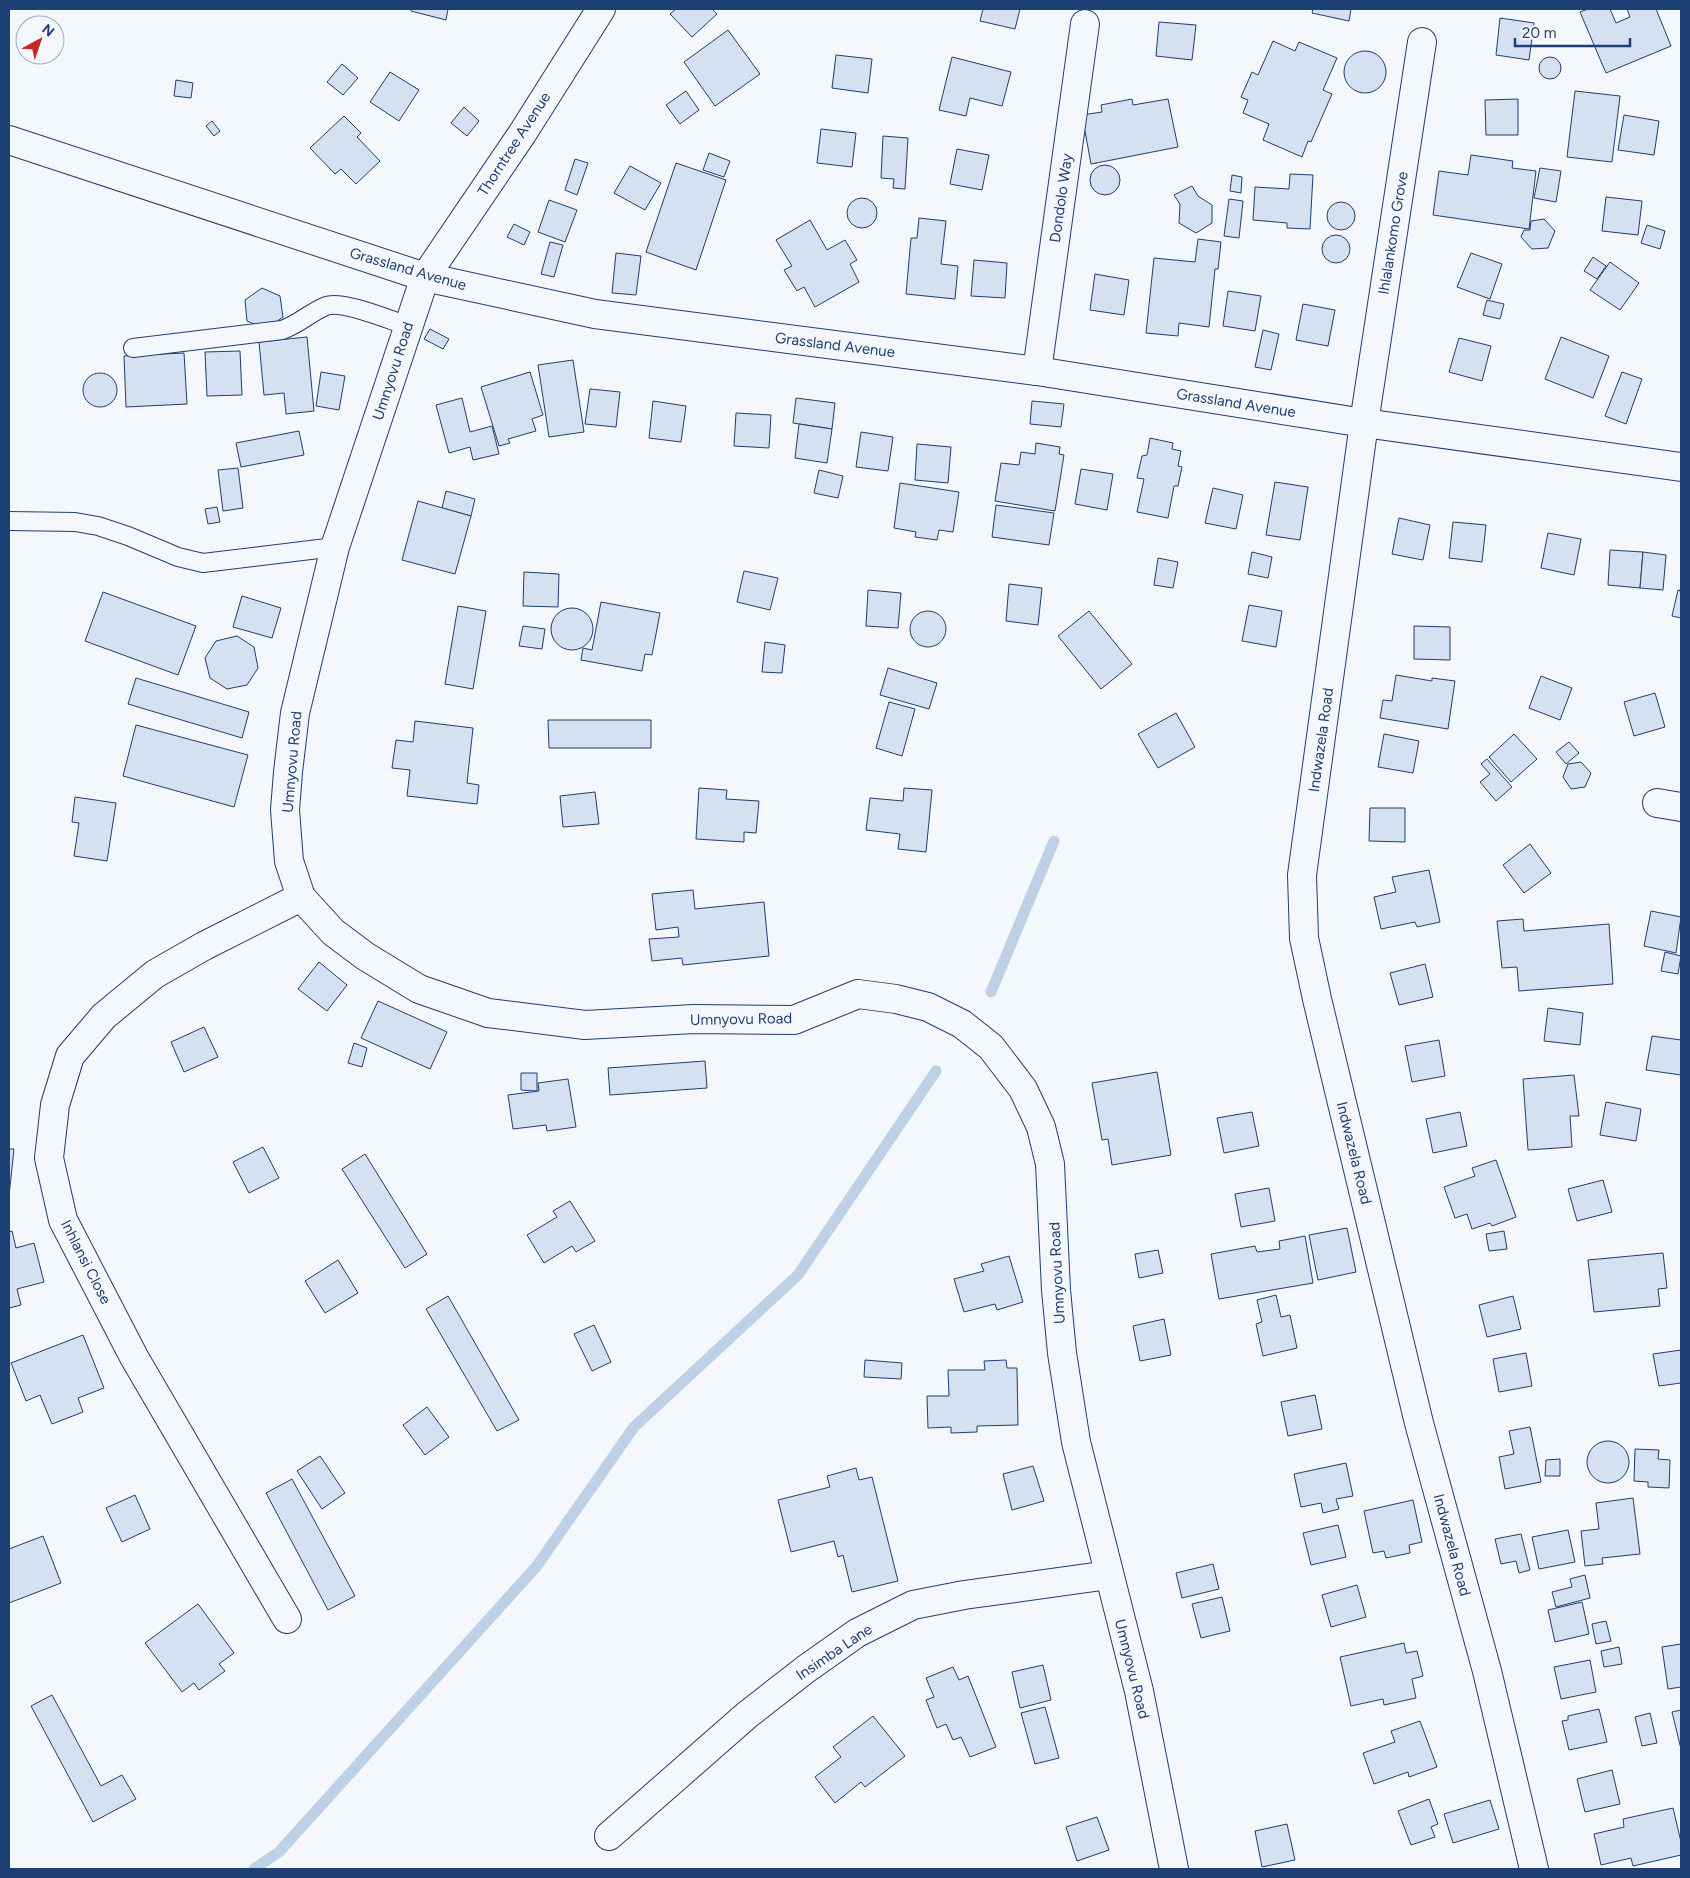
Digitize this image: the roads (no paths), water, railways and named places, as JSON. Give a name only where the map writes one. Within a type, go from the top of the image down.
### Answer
[{"type":"street","name":"Thorntree Avenue","points":[[425,277],[522,134],[601,9]]},
{"type":"street","name":"Dondolo Way","points":[[1037,371],[1085,24]]},
{"type":"street","name":"Ihlalankomo Grove","points":[[1364,423],[1422,42]]},
{"type":"street","name":"Grassland Avenue","points":[[9,140],[425,277],[595,314],[1037,371],[1364,423],[1681,467]]},
{"type":"street","name":"Umnyovu Road","points":[[425,277],[335,547],[295,713],[288,772],[286,810],[289,861],[301,897],[334,932],[365,956],[419,989],[488,1013],[586,1025],[694,1020],[794,1020],[858,994],[928,1006],[962,1024],[991,1047],[1023,1089],[1041,1127],[1050,1164],[1056,1290],[1062,1353],[1076,1442],[1139,1691],[1174,1869]]},
{"type":"street","name":"Indwazela Road","points":[[1364,423],[1302,875],[1304,938],[1419,1423],[1487,1671],[1534,1869]]},
{"type":"street","name":"Inhlansi Close","points":[[287,1619],[134,1357],[63,1220],[49,1158],[55,1105],[70,1056],[104,1016],[155,974],[204,946],[301,897]]},
{"type":"street","name":"Insimba Lane","points":[[609,1836],[747,1715],[806,1669],[857,1633],[913,1605],[964,1595],[1109,1576]]},
{"type":"lane","points":[[133,348],[282,330],[294,326],[326,306],[340,304],[408,326]]},
{"type":"lane","points":[[9,521],[75,522],[98,526],[128,536],[178,557],[203,562],[335,547]]},
{"type":"waterway","points":[[991,992],[1054,841]]},
{"type":"waterway","points":[[254,1869],[279,1852],[536,1567],[634,1427],[798,1275],[936,1071]]}]
